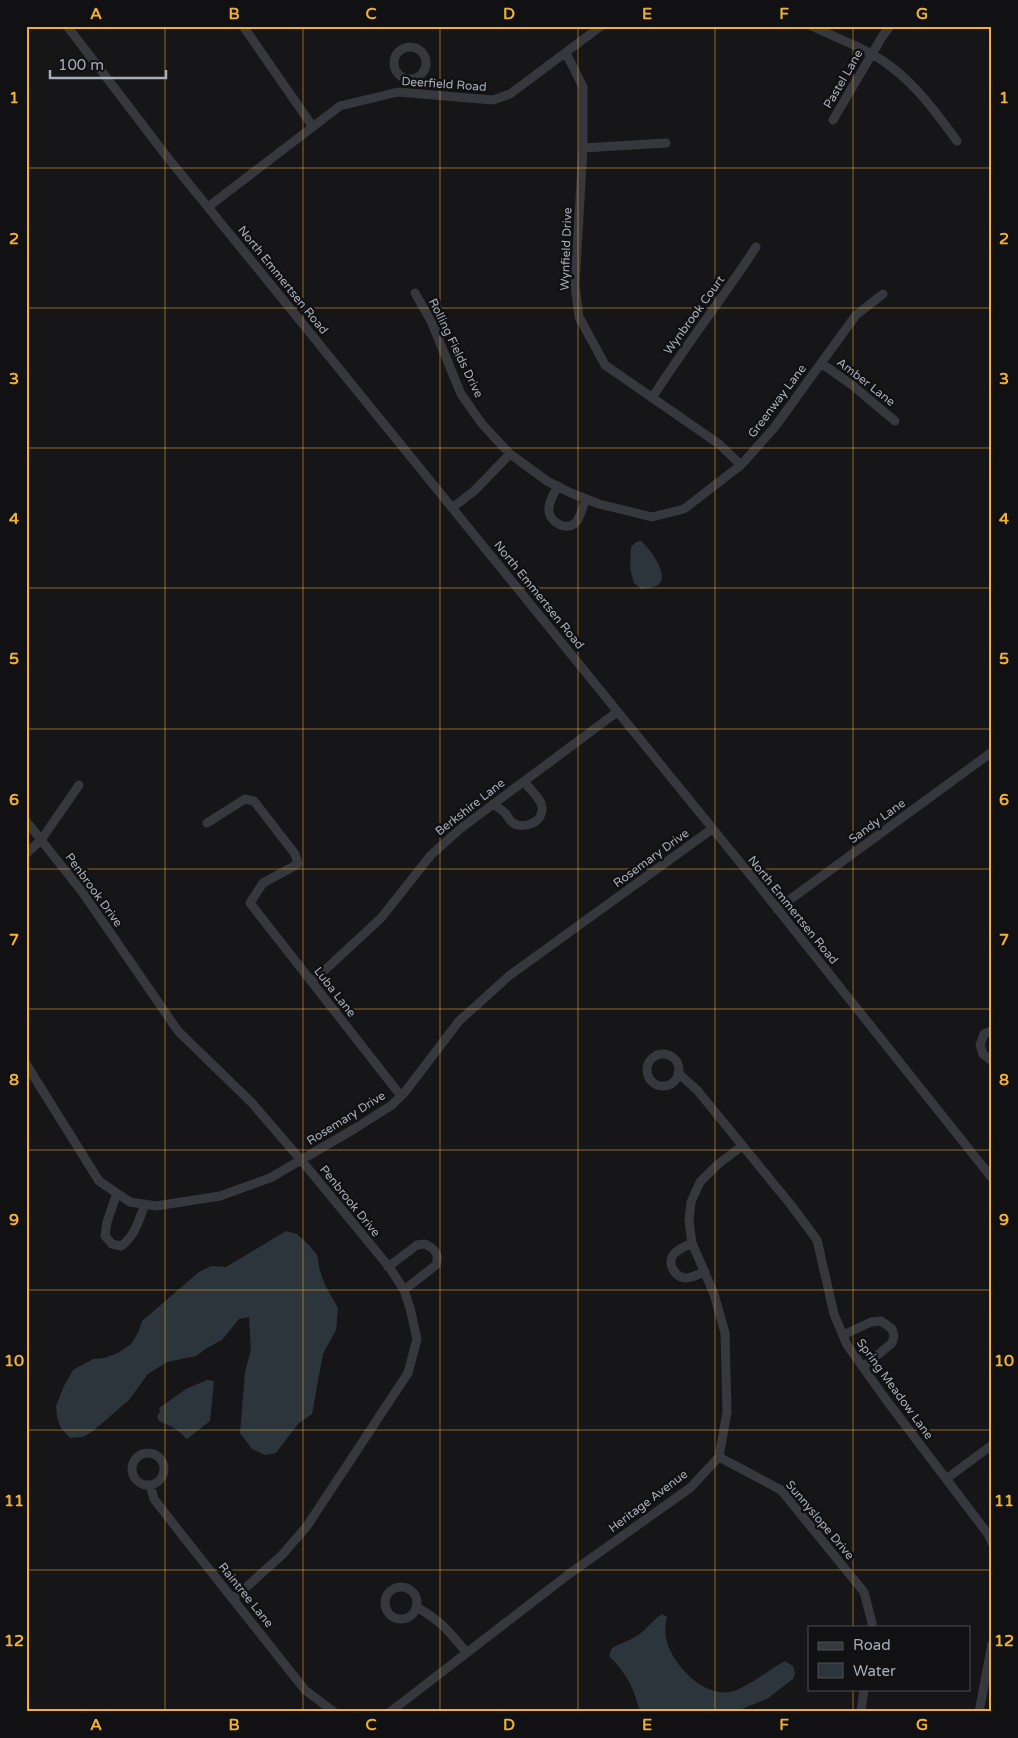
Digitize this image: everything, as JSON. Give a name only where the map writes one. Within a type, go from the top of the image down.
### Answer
[{"type":"street","name":"North Emmertsen Road","points":[[67,26],[208,207],[777,909],[992,1178]]},
{"type":"street","points":[[243,26],[312,127]]},
{"type":"street","name":"Deerfield Road","points":[[208,207],[340,106],[398,92],[493,100],[510,94],[601,26]]},
{"type":"street","points":[[812,26],[872,54],[898,72],[929,103],[957,141]]},
{"type":"street","name":"Pastel Lane","points":[[833,120],[890,26]]},
{"type":"street","name":"Wynfield Drive","points":[[566,53],[583,87],[583,148],[575,285],[580,318],[605,364],[719,444],[741,465]]},
{"type":"street","points":[[407,79],[408,93]]},
{"type":"street","points":[[583,148],[666,143]]},
{"type":"street","name":"Wynbrook Court","points":[[652,398],[679,356],[756,247]]},
{"type":"street","name":"Rolling Fields Drive","points":[[414,293],[431,321],[461,394],[482,424],[510,454],[547,481],[586,499],[627,512],[652,517],[680,511]]},
{"type":"street","name":"Greenway Lane","points":[[680,511],[741,465],[774,428],[856,315],[882,294]]},
{"type":"street","name":"Amber Lane","points":[[821,363],[852,384],[895,421]]},
{"type":"street","points":[[452,508],[474,491],[510,454]]},
{"type":"street","points":[[558,486],[548,508],[554,522],[569,526],[577,522],[586,499]]},
{"type":"street","name":"Berkshire Lane","points":[[312,982],[381,918],[431,855],[460,829],[617,712]]},
{"type":"street","name":"Sandy Lane","points":[[777,909],[992,752]]},
{"type":"street","points":[[493,804],[505,813],[512,823],[522,827],[533,823],[541,815],[542,807],[538,798],[524,781]]},
{"type":"street","points":[[26,854],[41,840],[79,785]]},
{"type":"street","name":"Luba Lane","points":[[207,823],[245,799],[254,801],[295,854],[298,864],[263,884],[250,903],[401,1096]]},
{"type":"street","name":"Penbrook Drive","points":[[26,820],[83,893],[178,1031],[252,1103],[300,1160],[388,1267],[404,1290],[410,1308],[416,1339],[408,1373],[307,1526],[282,1555],[233,1599]]},
{"type":"street","name":"Rosemary Drive","points":[[26,1064],[98,1181],[130,1202],[156,1206],[220,1196],[270,1178],[392,1105],[427,1064],[459,1021],[510,975],[712,829]]},
{"type":"street","points":[[992,1031],[984,1034],[980,1045],[983,1054],[992,1061]]},
{"type":"street","name":"Spring Meadow Lane","points":[[678,1073],[696,1090],[791,1205],[817,1240],[834,1314],[847,1345],[988,1534],[992,1543]]},
{"type":"street","points":[[719,1457],[727,1412],[725,1334],[714,1294],[692,1243],[689,1221],[691,1202],[700,1182],[717,1165],[742,1146]]},
{"type":"street","points":[[117,1193],[106,1222],[105,1236],[112,1244],[121,1246],[130,1240],[138,1225],[145,1204]]},
{"type":"street","points":[[692,1243],[675,1252],[671,1264],[674,1271],[678,1276],[688,1278],[705,1272]]},
{"type":"street","points":[[388,1267],[416,1245],[425,1244],[435,1250],[438,1256],[436,1265],[404,1290]]},
{"type":"street","points":[[843,1335],[871,1322],[881,1321],[892,1329],[894,1336],[892,1343],[863,1367]]},
{"type":"street","points":[[946,1479],[992,1445]]},
{"type":"street","name":"Sunnyslope Drive","points":[[719,1457],[781,1490],[864,1592],[872,1626]]},
{"type":"street","name":"Heritage Avenue","points":[[390,1712],[570,1574],[690,1488],[719,1457]]},
{"type":"street","name":"Raintree Lane","points":[[150,1485],[154,1499],[305,1690],[334,1712]]},
{"type":"street","points":[[416,1607],[440,1622],[466,1652]]},
{"type":"street","points":[[979,1712],[992,1644]]},
{"type":"street","points":[[861,1712],[864,1690]]},
{"type":"water","points":[[641,541],[660,567],[662,578],[656,586],[641,589],[634,583],[630,569],[631,547],[636,542]]},
{"type":"water","points":[[286,1231],[297,1234],[317,1255],[325,1285],[338,1308],[336,1330],[323,1354],[312,1414],[298,1424],[276,1453],[265,1455],[252,1449],[240,1433],[245,1372],[251,1350],[249,1317],[239,1319],[222,1340],[196,1356],[167,1362],[148,1374],[129,1400],[93,1431],[83,1437],[70,1438],[61,1428],[57,1418],[56,1406],[73,1370],[93,1359],[104,1358],[118,1353],[131,1344],[138,1333],[142,1321],[199,1272],[211,1266],[226,1267]]},
{"type":"water","points":[[207,1380],[214,1381],[210,1421],[187,1439],[176,1429],[159,1421],[157,1417],[160,1411],[159,1408],[186,1389]]},
{"type":"water","points":[[662,1614],[667,1617],[666,1638],[674,1658],[686,1673],[702,1686],[720,1692],[729,1692],[749,1683],[785,1661],[793,1666],[795,1673],[793,1679],[767,1699],[734,1712],[640,1712],[629,1682],[621,1669],[609,1656],[612,1648],[644,1631]]}]
